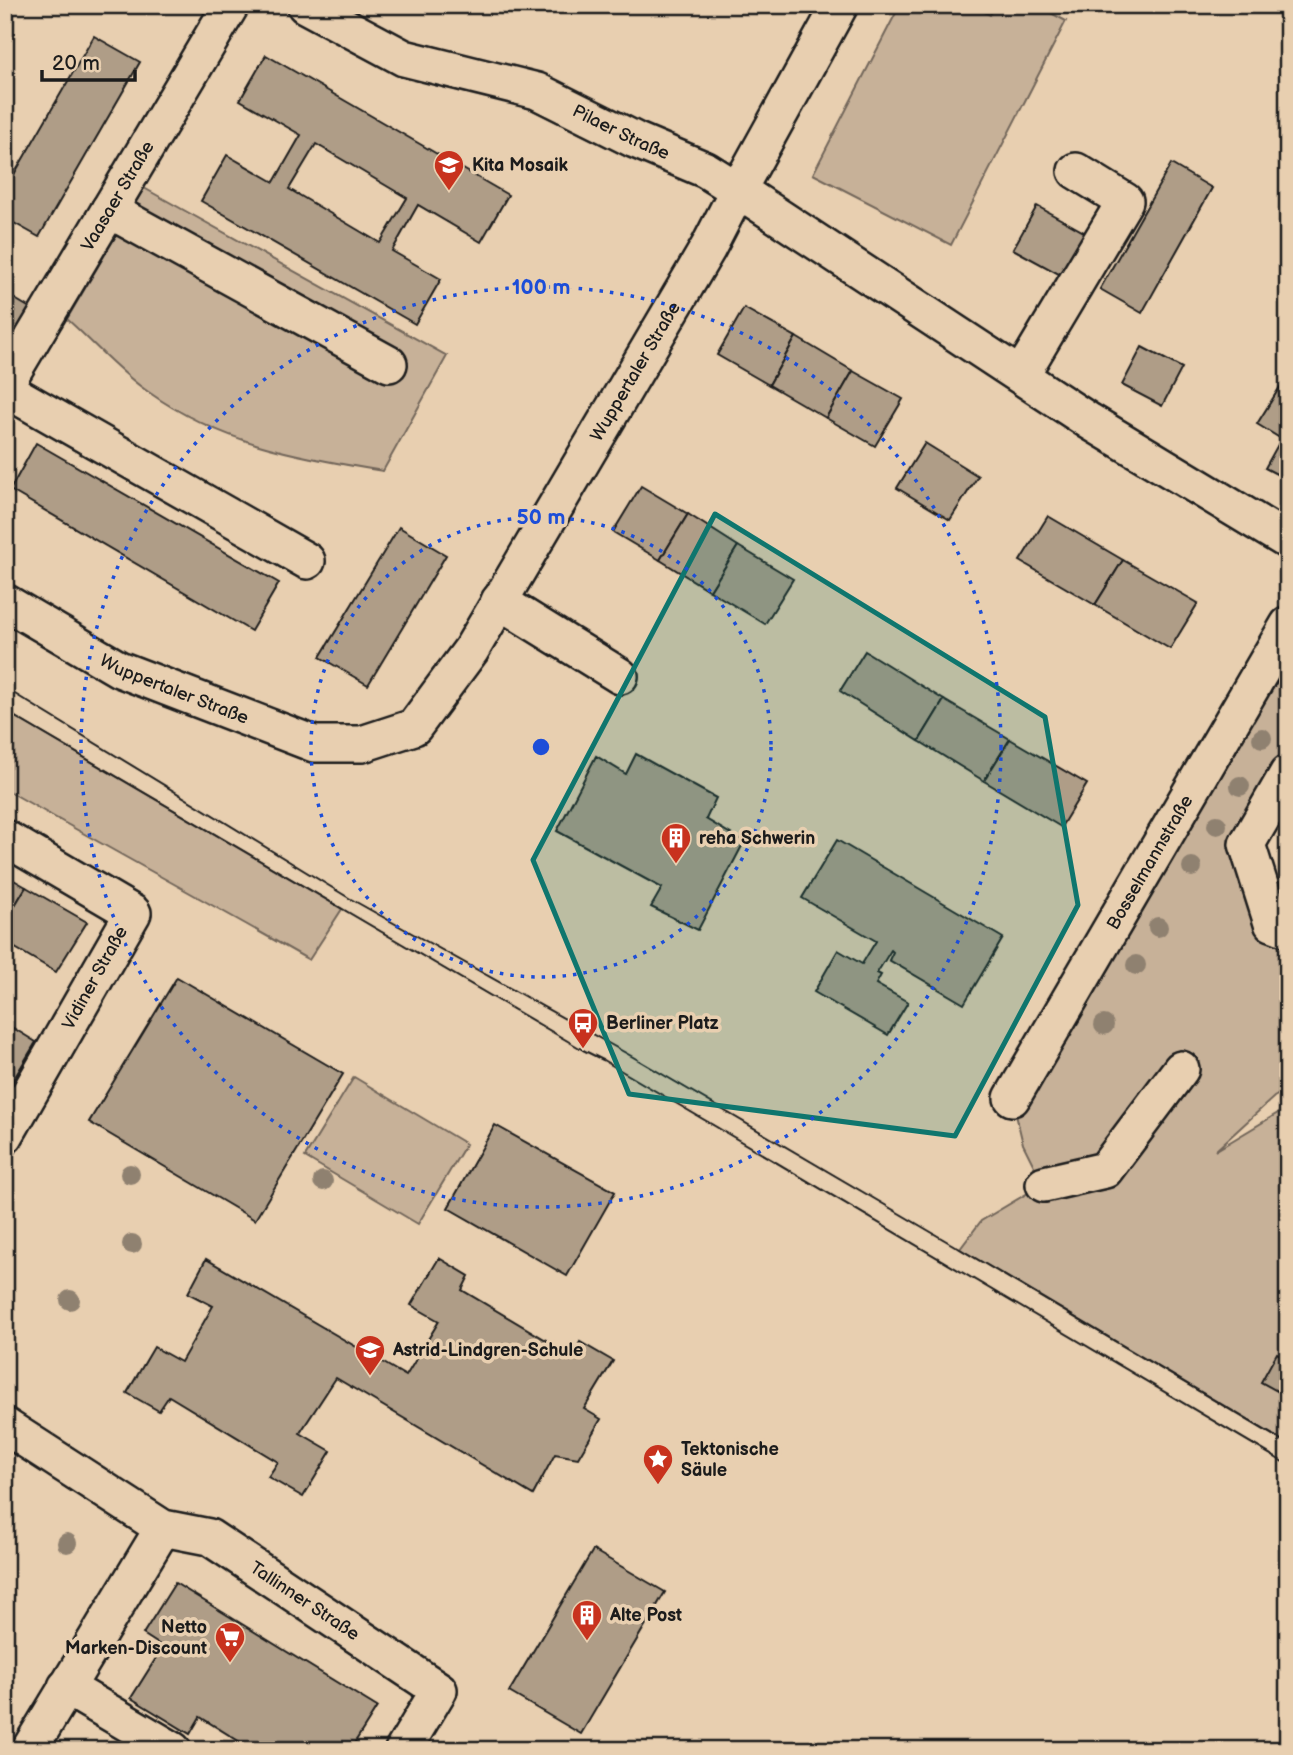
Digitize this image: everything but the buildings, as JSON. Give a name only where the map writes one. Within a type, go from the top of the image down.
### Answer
[{"type":"street","name":"Vaasaer Straße","points":[[231,5],[5,387],[307,561]]},
{"type":"street","name":"Pilaer Straße","points":[[305,5],[404,58],[537,90],[635,140],[706,170],[738,190]]},
{"type":"street","points":[[840,5],[738,190],[1089,421],[1288,541]]},
{"type":"street","points":[[1021,375],[1125,201],[1076,171]]},
{"type":"street","name":"Wuppertaler Straße","points":[[5,602],[119,669],[314,744],[362,744],[414,727],[471,650],[708,248],[738,190]]},
{"type":"street","points":[[109,210],[389,364]]},
{"type":"street","points":[[499,601],[620,676]]},
{"type":"street","name":"Bosselmannstraße","points":[[1012,1098],[1288,625]]},
{"type":"street","points":[[1288,773],[1247,844],[1272,923],[1288,929]]},
{"type":"street","name":"Vidiner Straße","points":[[5,838],[132,913],[5,1136]]},
{"type":"street","points":[[1044,1184],[1105,1170],[1181,1069]]},
{"type":"street","name":"Tallinner Straße","points":[[5,1426],[163,1528],[209,1537],[439,1690],[404,1750]]},
{"type":"street","points":[[29,1750],[163,1528]]},
{"type":"street","points":[[65,1687],[173,1750]]},
{"type":"highlighted area","points":[[715,514],[1045,717],[1078,905],[955,1136],[629,1094],[533,860]]},
{"type":"shaded area","points":[[900,5],[971,5],[990,15],[995,5],[1036,5],[1066,21],[951,245],[813,174]]},
{"type":"shaded area","points":[[144,188],[447,356],[383,471],[289,453],[202,423],[147,391],[116,366],[67,319]]},
{"type":"shaded area","points":[[1288,638],[1288,773],[1247,844],[1288,929],[1288,1089],[1274,1097],[1215,1151],[1288,1107],[1288,1444],[960,1249],[981,1221],[1043,1184],[1023,1144],[1012,1098]]},
{"type":"shaded area","points":[[5,711],[342,909],[309,960],[5,789]]},
{"type":"shaded area","points":[[354,1077],[466,1144],[418,1224],[305,1157]]},
{"type":"tram line","points":[[5,688],[349,898],[633,1057],[1288,1444]]},
{"type":"tram line","points":[[5,711],[1288,1465]]},
{"type":"place","name":"Kita Mosaik","points":[[449,192]]},
{"type":"place","name":"reha Schwerin","points":[[676,865]]},
{"type":"place","name":"Berliner Platz","points":[[583,1050]]},
{"type":"place","name":"Astrid-Lindgren-Schule","points":[[370,1377]]},
{"type":"place","name":"Tektonische Säule","points":[[658,1486]]},
{"type":"place","name":"Alte Post","points":[[587,1642]]},
{"type":"place","name":"Netto Marken-Discount","points":[[230,1664]]}]
